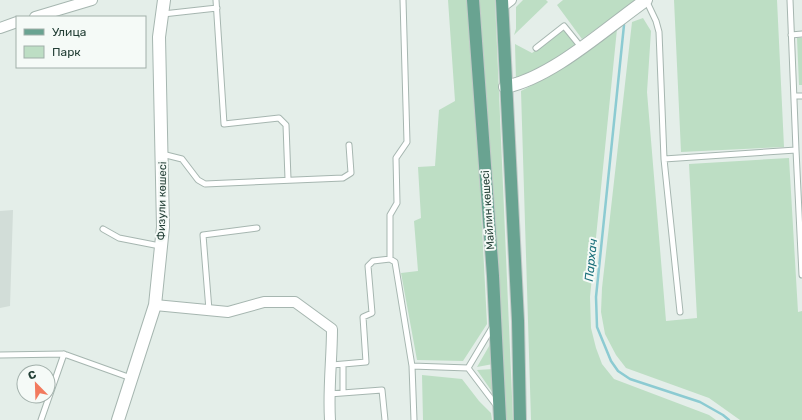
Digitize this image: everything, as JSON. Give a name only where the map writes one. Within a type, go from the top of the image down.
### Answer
[{"type":"main road","name":"Майлин көшесі","points":[[473,0],[495,323],[499,415]]},
{"type":"main road","points":[[505,2],[505,87],[518,321],[520,420]]},
{"type":"street","points":[[38,16],[92,0]]},
{"type":"street","name":"Физули көшесі","points":[[118,420],[155,305],[164,227],[159,37],[164,0]]},
{"type":"street","points":[[505,87],[534,78],[581,47],[646,0]]},
{"type":"street","points":[[0,28],[16,22]]},
{"type":"street","points":[[155,305],[228,312],[264,302],[296,302],[332,329],[332,365],[328,394],[330,420]]},
{"type":"lane","points":[[216,0],[224,124],[279,118],[283,120],[286,125],[288,179]]},
{"type":"lane","points":[[390,259],[390,215],[397,203],[396,158],[407,142],[403,0]]},
{"type":"lane","points":[[646,0],[656,21],[659,32],[664,160],[680,312]]},
{"type":"lane","points":[[790,0],[802,275]]},
{"type":"lane","points":[[162,14],[217,8]]},
{"type":"lane","points":[[536,48],[564,26],[581,47]]},
{"type":"lane","points":[[791,35],[802,34]]},
{"type":"lane","points":[[794,96],[802,96]]},
{"type":"lane","points":[[162,154],[182,159],[198,180],[205,184],[288,179],[343,178],[350,172],[349,145]]},
{"type":"lane","points":[[664,160],[796,150]]},
{"type":"lane","points":[[209,310],[203,235],[258,228]]},
{"type":"lane","points":[[103,229],[119,238],[161,247]]},
{"type":"lane","points":[[332,365],[366,362],[363,317],[372,313],[368,266],[373,260],[390,259],[395,262],[412,366],[414,420]]},
{"type":"lane","points":[[468,368],[495,323]]},
{"type":"lane","points":[[0,355],[64,354],[132,379]]},
{"type":"lane","points":[[41,420],[64,354]]},
{"type":"lane","points":[[343,364],[343,393]]},
{"type":"lane","points":[[412,366],[468,368]]},
{"type":"lane","points":[[468,368],[499,415]]},
{"type":"lane","points":[[328,394],[382,390],[385,420]]},
{"type":"shaded area","points":[[13,210],[10,306],[0,308],[0,211]]},
{"type":"green space","points":[[448,0],[468,0],[475,91],[487,324],[463,361],[417,360],[401,273],[418,271],[414,221],[421,218],[418,167],[435,166],[439,110],[455,101]]},
{"type":"green space","points":[[477,0],[495,0],[513,420],[503,420]]},
{"type":"green space","points":[[523,0],[546,0],[548,2],[514,35],[516,29],[516,7]]},
{"type":"green space","points":[[563,0],[637,0],[582,39],[557,5]]},
{"type":"green space","points":[[674,0],[777,0],[784,147],[681,152]]},
{"type":"green space","points":[[643,18],[651,31],[647,92],[666,321],[697,318],[689,164],[789,158],[798,312],[802,311],[802,420],[740,420],[709,398],[626,368],[616,355],[605,334],[601,312],[602,288],[632,22]]},
{"type":"green space","points":[[617,29],[590,297],[591,328],[596,348],[602,364],[614,379],[709,415],[716,420],[531,420],[521,91],[542,80]]},
{"type":"green space","points":[[564,30],[577,47],[516,81],[515,44],[532,53]]},
{"type":"green space","points":[[797,38],[802,38],[802,85],[799,85]]},
{"type":"green space","points":[[492,341],[493,364],[477,367]]},
{"type":"green space","points":[[494,369],[495,396],[477,370]]},
{"type":"green space","points":[[422,375],[462,379],[479,401],[491,413],[492,420],[423,420]]},
{"type":"waterway","name":"Пархач","points":[[624,25],[596,297],[597,327],[611,361],[618,371],[630,379],[700,402],[729,420]]}]
